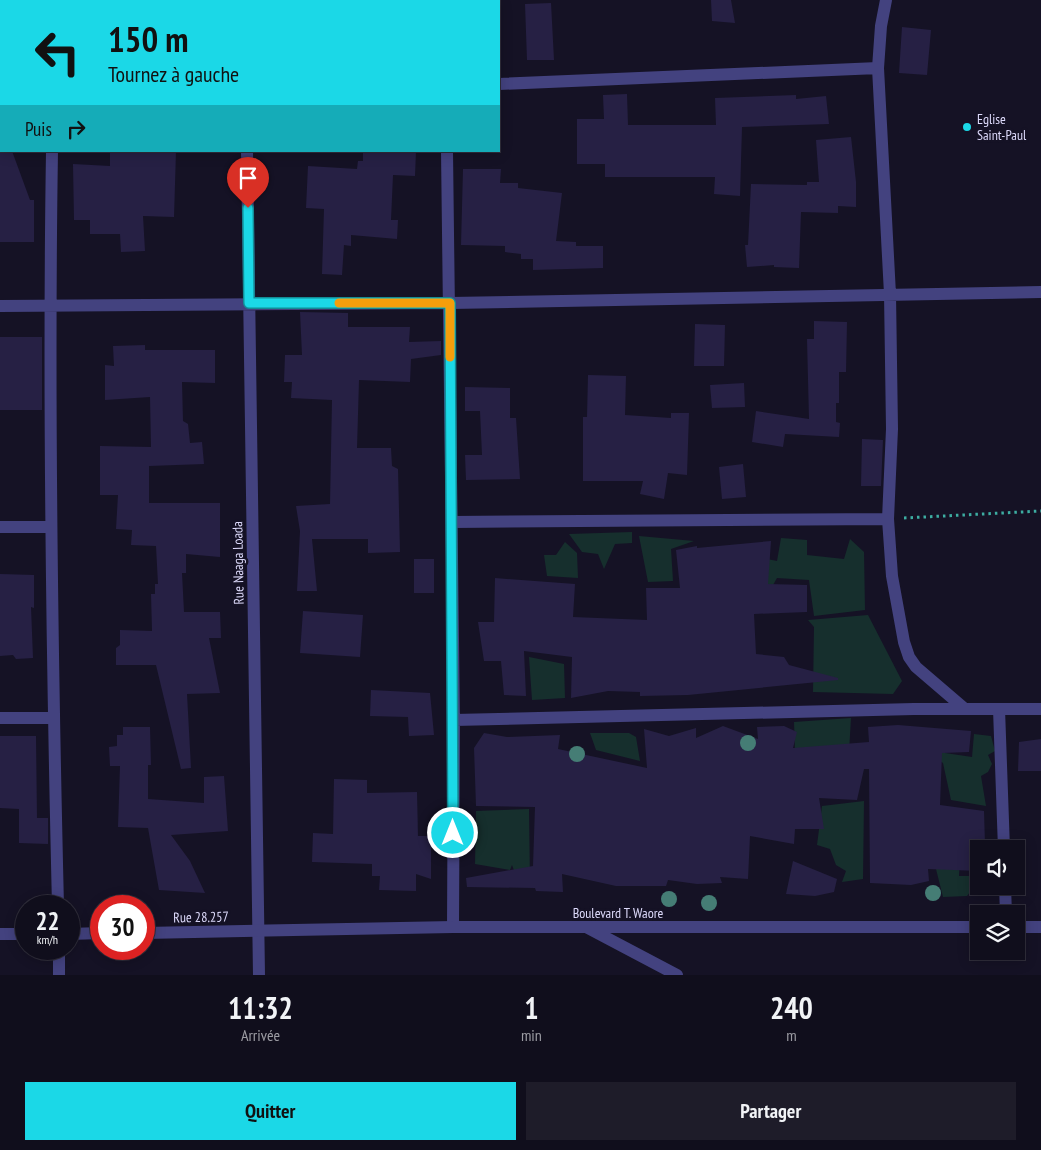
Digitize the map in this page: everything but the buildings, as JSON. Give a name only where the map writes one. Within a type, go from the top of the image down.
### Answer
[{"type":"street","points":[[886,0],[881,26],[878,68],[890,294],[892,429],[888,519],[892,576],[904,642],[909,657],[916,667],[965,709]]},
{"type":"street","points":[[500,84],[878,68]]},
{"type":"street","points":[[52,152],[49,305],[53,718],[58,895]]},
{"type":"street","name":"Rue Naaga Loada","points":[[247,152],[259,975]]},
{"type":"street","points":[[446,152],[450,303],[454,720],[452,927]]},
{"type":"street","points":[[0,306],[450,303],[1041,292]]},
{"type":"street","points":[[452,522],[888,519]]},
{"type":"street","points":[[0,527],[51,527]]},
{"type":"street","points":[[999,709],[1004,840]]},
{"type":"street","points":[[454,720],[1041,709]]},
{"type":"street","points":[[0,718],[53,718]]},
{"type":"street","name":"Boulevard T. Waore","points":[[258,932],[452,927],[970,927]]},
{"type":"street","points":[[1025,927],[1041,927]]},
{"type":"street","points":[[586,928],[677,975]]},
{"type":"street","name":"Rue 28.257","points":[[155,933],[258,932]]},
{"type":"street","points":[[0,934],[15,934]]},
{"type":"street","points":[[59,960],[59,975]]},
{"type":"path","points":[[888,519],[1041,512]]},
{"type":"green space","points":[[632,532],[632,543],[615,544],[604,569],[598,554],[582,552],[569,534]]},
{"type":"green space","points":[[639,536],[694,541],[671,549],[673,581],[648,582]]},
{"type":"green space","points":[[781,538],[807,540],[807,555],[844,559],[850,539],[864,552],[865,610],[814,616],[809,580],[777,578],[773,585],[738,581],[741,554],[777,561]]},
{"type":"green space","points":[[565,542],[577,553],[578,578],[547,576],[544,555],[556,555]]},
{"type":"green space","points":[[868,615],[902,681],[893,694],[813,692],[814,627],[808,620]]},
{"type":"green space","points":[[529,657],[564,664],[565,698],[532,700]]},
{"type":"green space","points":[[851,718],[849,752],[795,752],[794,722]]},
{"type":"green space","points":[[590,733],[629,733],[636,737],[640,761],[596,750]]},
{"type":"green space","points":[[974,734],[991,736],[995,751],[988,755],[992,764],[988,772],[981,776],[986,806],[951,800],[943,763],[936,758],[944,748],[945,753],[972,757]]},
{"type":"green space","points":[[864,801],[863,879],[842,882],[846,871],[836,865],[830,849],[817,845],[822,806]]},
{"type":"green space","points":[[529,809],[530,884],[520,887],[512,865],[510,870],[475,864],[476,811]]},
{"type":"green space","points":[[960,857],[959,876],[970,876],[970,892],[967,896],[943,897],[935,865]]},
{"type":"slow traffic","points":[[339,303],[450,303],[450,357]]},
{"type":"place","name":"Eglise Saint-Paul","points":[[967,127]]},
{"type":"route","points":[[248,208],[249,303],[450,303],[454,700],[453,833]]}]
